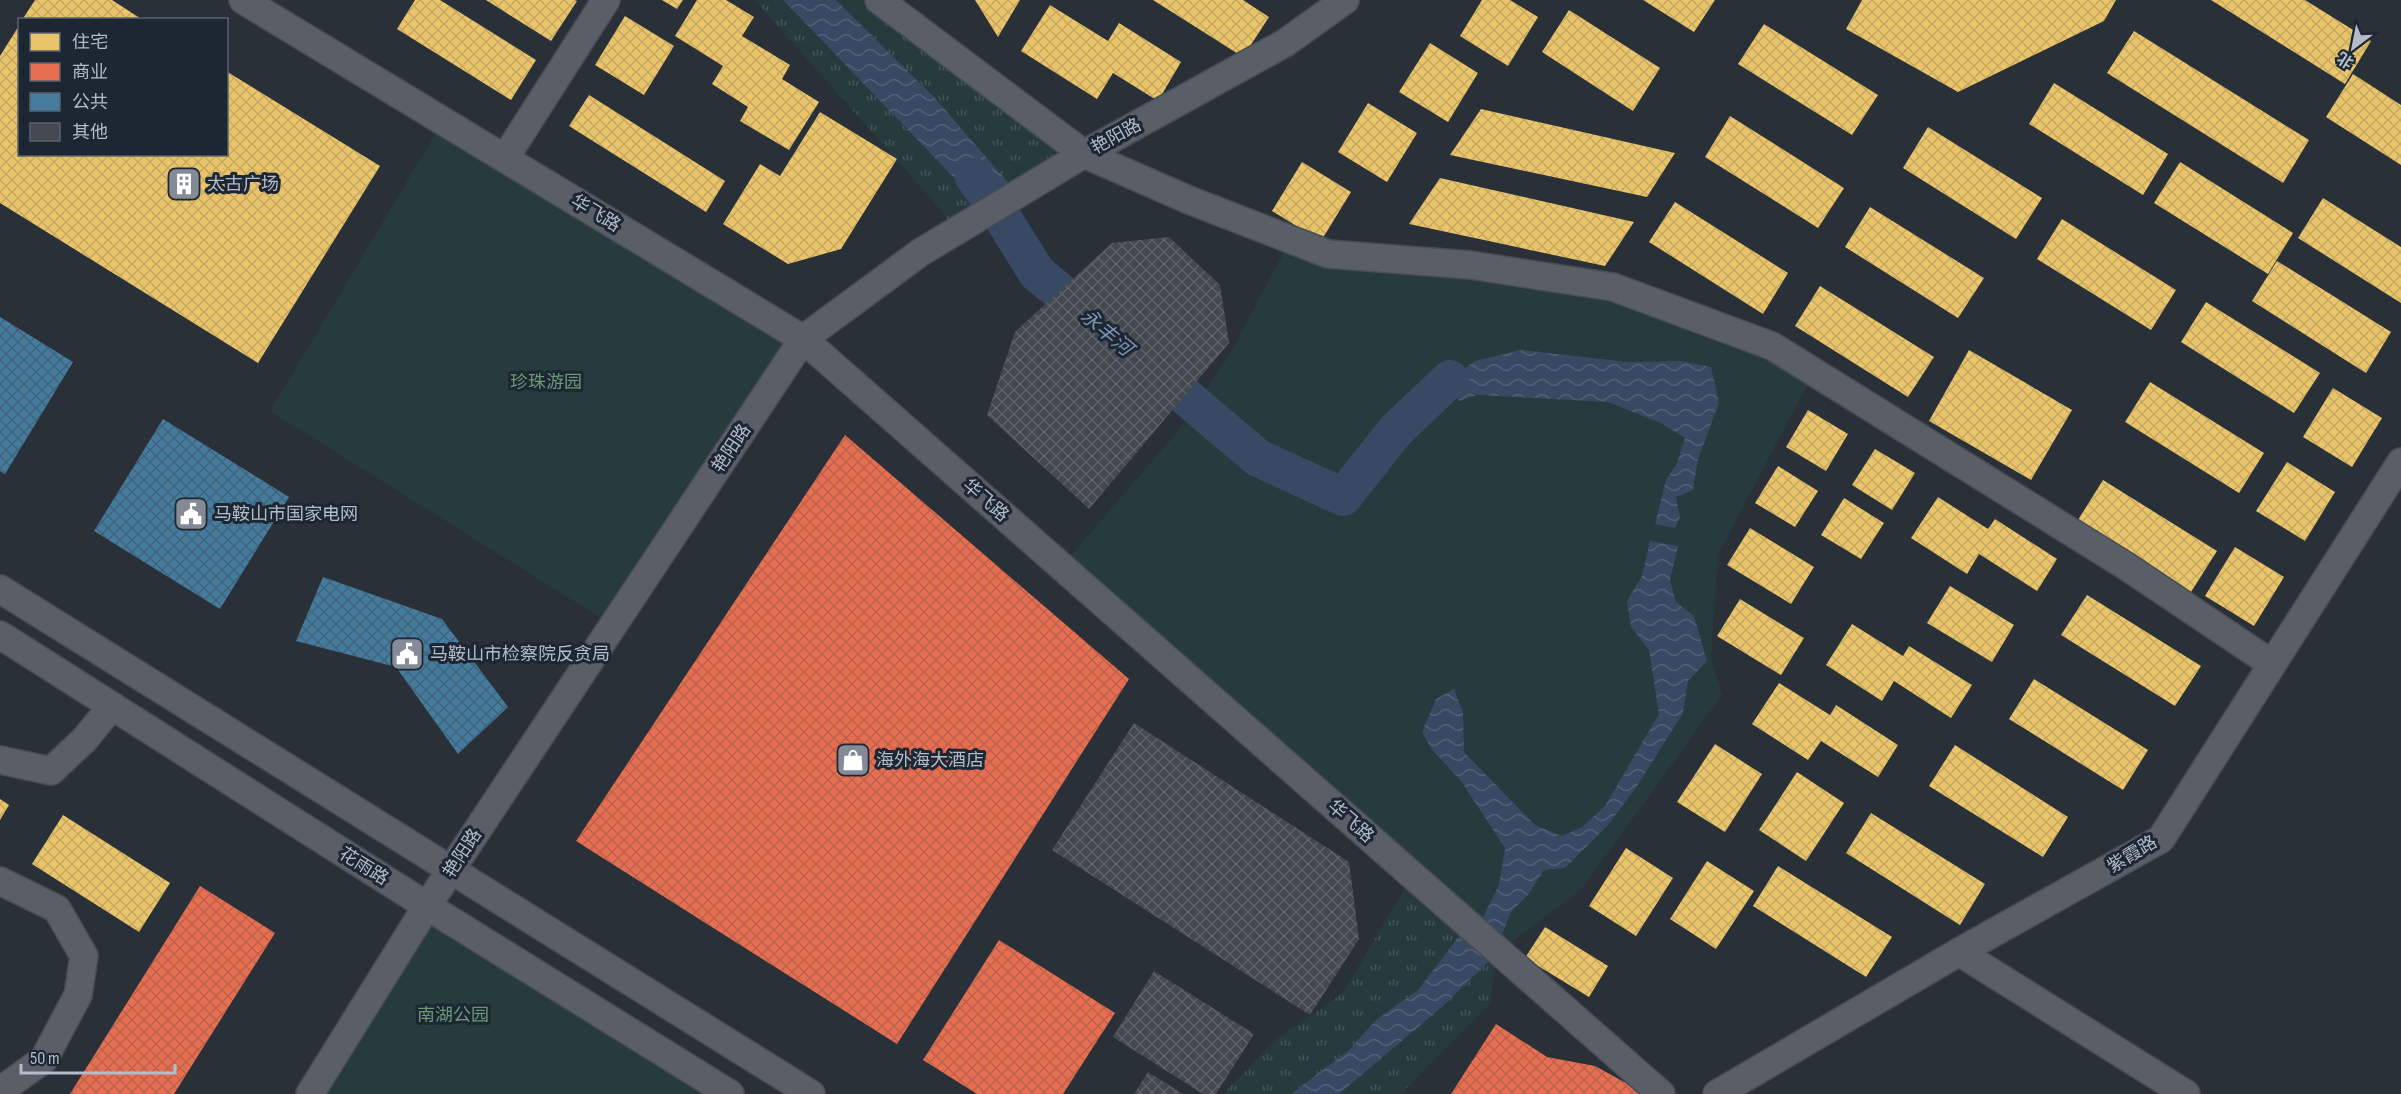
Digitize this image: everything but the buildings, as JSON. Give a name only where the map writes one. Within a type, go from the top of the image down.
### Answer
[{"type":"street","name":"华飞路","points":[[243,0],[803,339],[1661,1094]]},
{"type":"street","points":[[505,158],[606,0]]},
{"type":"street","points":[[879,0],[1084,154],[1189,200],[1328,254],[1470,264],[1613,286],[1772,346],[2126,566],[2272,664]]},
{"type":"street","name":"艳阳路","points":[[310,1094],[427,906],[803,339],[921,252],[1084,154],[1285,43],[1345,0]]},
{"type":"street","name":"紫霞路","points":[[1717,1094],[1959,952],[2160,839],[2401,462]]},
{"type":"street","points":[[0,590],[811,1094]]},
{"type":"street","name":"花雨路","points":[[0,635],[427,906],[730,1094]]},
{"type":"street","points":[[0,760],[51,771],[85,739],[111,706]]},
{"type":"street","points":[[0,881],[57,909],[84,956],[78,995],[44,1059],[0,1091]]},
{"type":"street","points":[[1959,952],[2186,1094]]},
{"type":"green space","points":[[755,0],[783,0],[987,212],[956,231],[934,202]]},
{"type":"green space","points":[[836,0],[879,0],[1084,154],[1018,194],[935,98]]},
{"type":"green space","name":"珍珠游园","points":[[443,121],[803,339],[612,625],[270,411]]},
{"type":"green space","points":[[1291,239],[1613,287],[1814,372],[1718,555],[1711,659],[1722,695],[1581,890],[1496,954],[1062,566],[1178,431],[1228,357]]},
{"type":"green space","points":[[1404,890],[1466,927],[1496,954],[1490,1004],[1401,1094],[1223,1094],[1275,1040],[1343,993]]},
{"type":"green space","name":"南湖公园","points":[[427,906],[730,1094],[310,1094]]},
{"type":"water","points":[[783,0],[836,0],[935,98],[1018,194],[987,212]]},
{"type":"water","points":[[1521,350],[1628,362],[1680,361],[1711,367],[1719,403],[1698,459],[1693,490],[1676,497],[1680,517],[1675,528],[1655,524],[1666,480],[1677,463],[1685,438],[1663,424],[1608,402],[1477,395],[1459,401],[1450,379],[1475,361]]},
{"type":"water","points":[[1650,541],[1678,546],[1670,580],[1676,602],[1694,616],[1707,661],[1688,681],[1683,713],[1637,786],[1608,825],[1565,868],[1544,870],[1528,895],[1511,912],[1499,942],[1479,925],[1499,885],[1505,848],[1461,781],[1433,751],[1422,732],[1436,699],[1454,689],[1463,713],[1464,752],[1535,825],[1562,836],[1582,827],[1605,806],[1659,714],[1649,650],[1631,627],[1627,601],[1642,576]]},
{"type":"water","points":[[1466,927],[1496,954],[1443,1006],[1339,1094],[1291,1094],[1348,1051],[1377,1019],[1418,990]]},
{"type":"waterway","name":"永丰河","points":[[974,177],[996,207],[1037,273],[1099,324]]},
{"type":"waterway","name":"永丰河","points":[[1145,362],[1258,458],[1343,497],[1396,430],[1450,379]]},
{"type":"place","name":"太古广场","points":[[184,184]]},
{"type":"place","name":"马鞍山市国家电网","points":[[191,514]]},
{"type":"place","name":"马鞍山市检察院反贪局","points":[[407,654]]},
{"type":"place","name":"海外海大酒店","points":[[853,760]]}]
